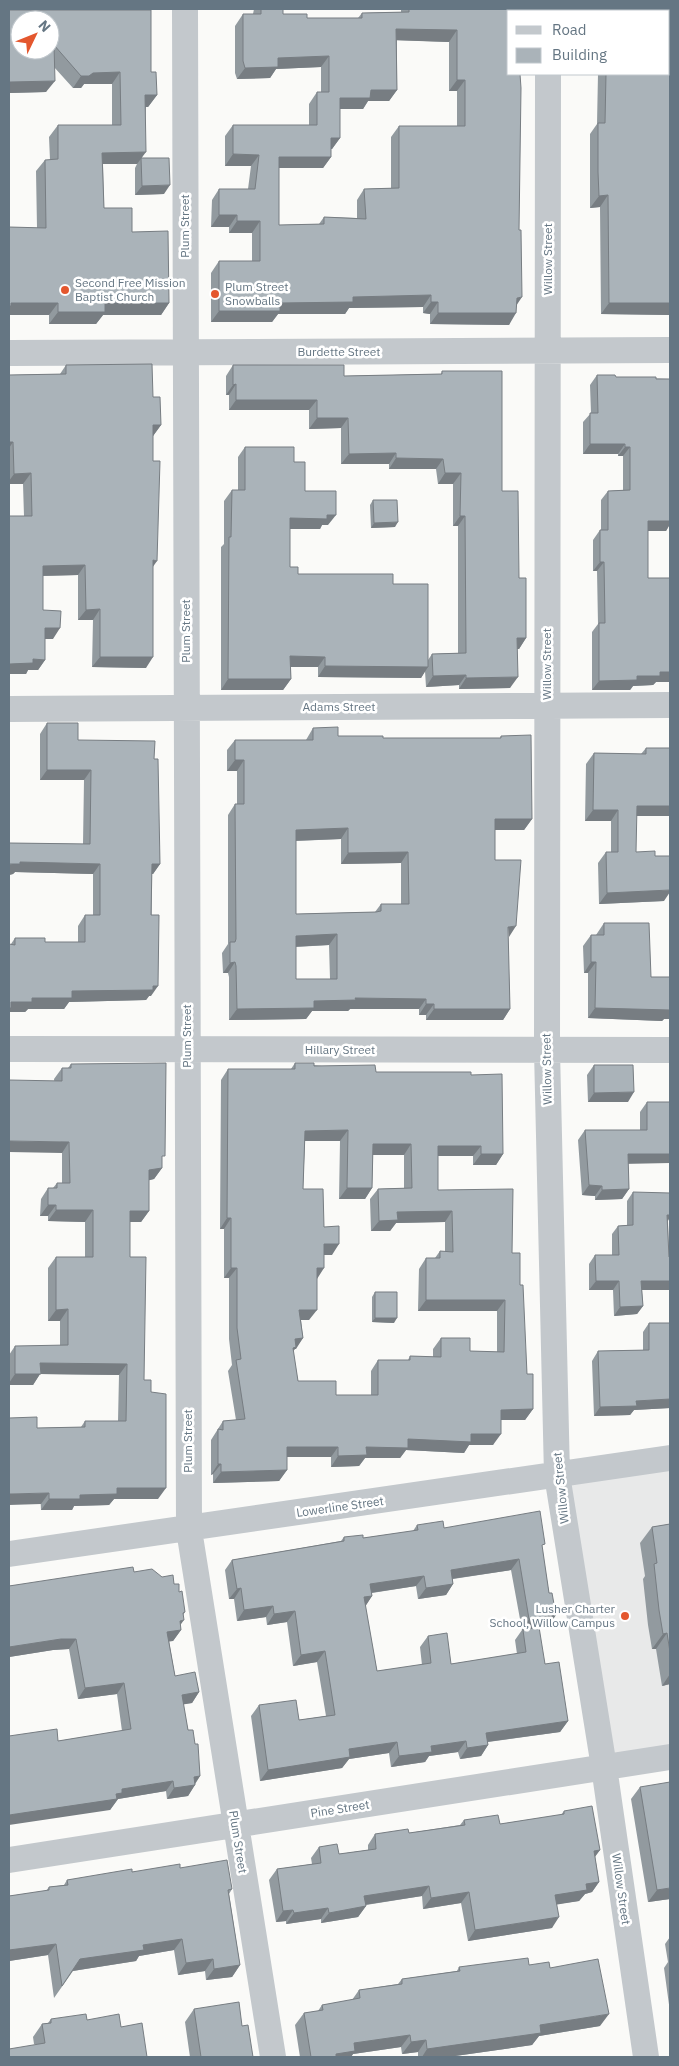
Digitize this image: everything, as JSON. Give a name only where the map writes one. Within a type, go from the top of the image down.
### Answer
[{"type":"street","name":"Plum Street","points":[[184,9],[189,1530],[273,2057]]},
{"type":"street","name":"Willow Street","points":[[548,75],[547,1051],[557,1475],[604,1767],[646,2057]]},
{"type":"street","name":"Burdette Street","points":[[9,353],[670,350]]},
{"type":"street","name":"Adams Street","points":[[9,709],[670,705]]},
{"type":"street","name":"Hillary Street","points":[[9,1049],[670,1050]]},
{"type":"street","name":"Lowerline Street","points":[[9,1554],[189,1530],[670,1458]]},
{"type":"street","name":"Pine Street","points":[[9,1860],[670,1757]]},
{"type":"shaded area","name":"Lusher Charter School, Willow Campus","points":[[670,1458],[670,1757],[604,1767],[557,1475]]},
{"type":"building","points":[[261,9],[283,9],[283,14],[307,14],[307,18],[362,18],[362,13],[409,12],[409,9],[513,9],[507,10],[507,75],[520,75],[521,88],[519,230],[521,230],[522,297],[517,298],[516,313],[438,313],[438,302],[431,302],[431,295],[353,297],[353,302],[280,303],[280,311],[219,311],[219,261],[260,261],[260,221],[237,221],[237,215],[219,215],[219,189],[255,189],[259,155],[233,154],[233,125],[317,125],[317,92],[329,92],[329,56],[278,58],[278,67],[245,68],[243,61],[243,14],[261,14]],"holes":[[[396,29],[457,30],[457,80],[465,80],[465,126],[399,126],[399,188],[364,189],[366,219],[324,217],[324,224],[279,225],[279,157],[331,157],[331,138],[340,138],[340,98],[370,98],[371,90],[397,90]]]},
{"type":"building","points":[[670,9],[670,303],[609,303],[608,195],[599,196],[598,172],[598,123],[605,123],[606,75],[669,75],[669,10],[607,10]]},
{"type":"building","points":[[9,10],[10,60],[54,60],[55,81],[10,82],[10,92]]},
{"type":"building","points":[[60,10],[151,10],[151,72],[156,72],[157,95],[145,95],[146,152],[102,153],[104,208],[132,208],[132,232],[168,231],[169,303],[105,303],[105,312],[58,312],[58,303],[11,303],[11,306],[9,306],[9,227],[46,228],[45,160],[58,159],[58,125],[121,125],[120,72],[93,73],[89,76],[81,76],[60,52]]},
{"type":"building","points":[[141,158],[169,158],[170,185],[142,186]]},
{"type":"building","points":[[152,364],[153,397],[160,397],[161,425],[153,425],[153,461],[160,461],[157,561],[153,560],[153,657],[100,657],[100,609],[86,610],[85,565],[43,566],[43,610],[61,611],[60,628],[45,628],[45,660],[33,659],[33,663],[9,664],[9,516],[32,516],[31,473],[14,474],[13,442],[9,442],[9,375],[66,374],[66,365]]},
{"type":"building","points":[[233,365],[344,365],[344,376],[442,374],[442,371],[502,371],[502,491],[518,491],[519,578],[526,578],[526,638],[517,638],[518,677],[466,678],[466,675],[433,676],[432,654],[466,653],[465,516],[460,516],[461,473],[445,473],[443,459],[396,458],[396,453],[349,454],[348,418],[317,418],[317,400],[236,400],[236,384],[233,385]]},
{"type":"building","points":[[597,375],[670,379],[670,521],[648,521],[648,578],[670,578],[670,672],[660,672],[660,676],[637,676],[637,680],[599,681],[599,623],[605,623],[604,562],[600,562],[600,530],[608,530],[608,491],[630,490],[630,447],[625,447],[625,444],[590,444],[590,413],[598,413]]},
{"type":"building","points":[[245,447],[294,447],[294,462],[305,462],[305,491],[336,491],[336,515],[327,515],[327,519],[290,518],[290,567],[298,567],[298,574],[393,574],[393,584],[428,584],[428,667],[325,666],[325,657],[290,656],[291,679],[228,679],[229,537],[231,537],[232,490],[245,490]]},
{"type":"building","points":[[373,500],[397,500],[398,522],[374,523]]},
{"type":"building","points":[[47,723],[78,723],[78,740],[155,741],[154,759],[158,759],[160,864],[152,864],[151,915],[159,915],[158,986],[153,986],[153,990],[72,991],[72,998],[32,998],[32,1002],[11,1002],[11,1008],[9,1008],[9,944],[15,945],[15,938],[45,938],[45,942],[85,942],[85,915],[100,915],[100,864],[20,862],[20,864],[9,864],[9,843],[90,844],[91,770],[47,770]]},
{"type":"building","points":[[338,727],[338,736],[383,736],[383,738],[501,738],[501,736],[531,735],[532,819],[495,819],[495,860],[521,860],[516,926],[508,927],[510,1009],[434,1009],[434,1004],[426,1004],[426,999],[355,998],[356,1000],[314,1001],[314,1008],[237,1009],[236,966],[235,962],[230,963],[230,942],[235,942],[236,939],[235,804],[244,804],[244,760],[235,760],[235,740],[313,740],[313,728]],"holes":[[[348,828],[348,853],[408,852],[409,904],[381,904],[381,911],[376,912],[296,914],[296,830]],[[337,934],[337,979],[296,979],[296,936]]]},
{"type":"building","points":[[646,748],[670,748],[670,806],[637,806],[636,852],[655,851],[655,856],[670,856],[670,890],[607,893],[606,852],[618,852],[618,810],[593,810],[594,753],[646,754]]},
{"type":"building","points":[[604,923],[649,923],[651,977],[670,977],[670,1010],[595,1008],[596,962],[591,962],[591,935],[604,935]]},
{"type":"building","points":[[166,1063],[165,1156],[162,1156],[162,1168],[149,1170],[149,1211],[130,1211],[130,1257],[146,1257],[144,1380],[151,1380],[151,1392],[166,1394],[166,1488],[117,1488],[117,1494],[80,1495],[80,1499],[49,1499],[49,1493],[9,1494],[9,1418],[37,1417],[37,1428],[85,1427],[85,1421],[126,1421],[127,1364],[40,1363],[41,1374],[15,1374],[15,1346],[68,1345],[68,1309],[56,1310],[56,1257],[93,1257],[93,1210],[56,1210],[56,1205],[48,1205],[48,1188],[57,1188],[57,1183],[70,1183],[69,1142],[9,1141],[9,1080],[62,1081],[62,1068],[71,1068],[71,1064]]},
{"type":"building","points":[[295,1063],[314,1063],[314,1066],[375,1065],[376,1072],[471,1072],[471,1075],[502,1074],[503,1154],[481,1154],[481,1146],[438,1146],[438,1190],[513,1189],[512,1253],[520,1253],[520,1285],[523,1285],[527,1374],[533,1374],[533,1409],[501,1410],[501,1434],[471,1434],[471,1442],[408,1439],[408,1448],[366,1447],[367,1455],[338,1456],[338,1447],[287,1447],[287,1470],[221,1472],[221,1464],[218,1464],[218,1429],[223,1430],[223,1421],[245,1419],[236,1360],[241,1359],[237,1328],[237,1268],[231,1268],[231,1218],[227,1218],[228,1069],[295,1069]],"holes":[[[348,1130],[347,1188],[372,1188],[373,1144],[411,1144],[412,1188],[378,1189],[379,1221],[398,1220],[397,1212],[452,1211],[453,1252],[440,1251],[440,1258],[426,1258],[426,1300],[505,1300],[504,1352],[470,1351],[470,1338],[441,1338],[441,1357],[410,1356],[410,1360],[378,1360],[378,1395],[336,1395],[336,1381],[298,1381],[293,1348],[296,1347],[295,1339],[303,1338],[299,1310],[317,1310],[317,1268],[324,1268],[324,1244],[339,1244],[339,1226],[324,1227],[323,1189],[303,1189],[305,1131]]]},
{"type":"building","points":[[594,1065],[633,1065],[634,1092],[594,1093]]},
{"type":"building","points":[[647,1102],[670,1102],[670,1154],[628,1154],[629,1189],[602,1190],[602,1186],[589,1185],[585,1130],[647,1130]]},
{"type":"building","points":[[633,1192],[670,1193],[670,1215],[667,1215],[670,1281],[641,1281],[643,1306],[620,1307],[619,1281],[596,1281],[595,1255],[619,1255],[618,1226],[633,1225]]},
{"type":"building","points":[[375,1292],[397,1292],[397,1318],[375,1318]]},
{"type":"building","points":[[649,1323],[670,1323],[670,1399],[636,1401],[637,1406],[600,1407],[598,1351],[649,1350]]},
{"type":"building","points":[[540,1511],[545,1544],[542,1545],[549,1593],[552,1593],[556,1615],[529,1619],[519,1559],[451,1570],[453,1584],[426,1588],[424,1576],[370,1584],[372,1596],[364,1597],[377,1671],[431,1663],[428,1636],[447,1633],[451,1664],[526,1652],[523,1630],[539,1627],[545,1664],[559,1662],[568,1721],[486,1733],[488,1745],[467,1748],[466,1741],[431,1746],[432,1752],[399,1756],[397,1742],[349,1749],[350,1757],[268,1770],[259,1705],[296,1700],[299,1720],[335,1715],[325,1651],[301,1655],[295,1611],[274,1614],[273,1606],[244,1610],[241,1588],[237,1589],[232,1560],[344,1541],[344,1537],[363,1535],[363,1538],[418,1530],[417,1525],[443,1521],[444,1528]]},
{"type":"building","points":[[670,1524],[670,1652],[667,1633],[663,1634],[659,1610],[654,1564],[657,1563],[652,1527]]},
{"type":"building","points":[[133,1567],[134,1572],[152,1569],[162,1577],[173,1575],[174,1584],[179,1584],[179,1592],[182,1591],[185,1612],[183,1613],[184,1620],[180,1621],[181,1630],[167,1632],[175,1676],[195,1672],[199,1692],[182,1695],[188,1730],[193,1730],[195,1744],[198,1744],[200,1776],[194,1777],[195,1785],[174,1788],[173,1781],[122,1789],[122,1793],[116,1794],[117,1799],[9,1815],[9,1736],[57,1729],[58,1741],[131,1729],[124,1683],[85,1688],[76,1639],[61,1639],[9,1647],[9,1586]]},
{"type":"building","points":[[670,1782],[670,1888],[657,1890],[640,1787]]},
{"type":"building","points":[[592,1806],[600,1850],[594,1851],[599,1882],[586,1884],[587,1890],[555,1895],[559,1917],[475,1930],[469,1892],[431,1898],[429,1886],[364,1896],[366,1906],[329,1913],[328,1908],[294,1913],[293,1910],[283,1911],[277,1869],[321,1863],[319,1847],[337,1844],[339,1854],[376,1849],[375,1834],[408,1829],[409,1833],[465,1825],[464,1820],[498,1815],[500,1824],[564,1814],[564,1811]]},
{"type":"building","points":[[227,1860],[232,1889],[228,1890],[240,1965],[214,1969],[213,1959],[186,1963],[182,1939],[143,1945],[144,1950],[80,1959],[62,1986],[56,1944],[9,1950],[9,1896],[49,1890],[49,1887],[68,1885],[67,1880],[132,1869],[132,1872],[180,1864],[180,1868]]},
{"type":"building","points":[[528,1958],[529,1965],[549,1962],[550,1968],[598,1959],[609,2014],[540,2025],[541,2033],[427,2049],[426,2040],[411,2042],[410,2035],[354,2043],[355,2051],[336,2054],[336,2057],[311,2057],[304,2013],[323,2010],[322,2005],[360,1998],[359,1990],[402,1984],[402,1979],[460,1971],[459,1967]]},
{"type":"building","points":[[239,2002],[242,2026],[248,2025],[253,2057],[201,2057],[194,2009]]},
{"type":"building","points":[[86,2014],[87,2020],[119,2014],[121,2027],[142,2023],[147,2057],[9,2057],[9,2049],[45,2043],[42,2024],[51,2023],[51,2019]]},
{"type":"place","name":"Second Free Mission Baptist Church","points":[[65,290]]},
{"type":"place","name":"Plum Street Snowballs","points":[[215,294]]},
{"type":"place","name":"Lusher Charter School, Willow Campus","points":[[625,1616]]}]
